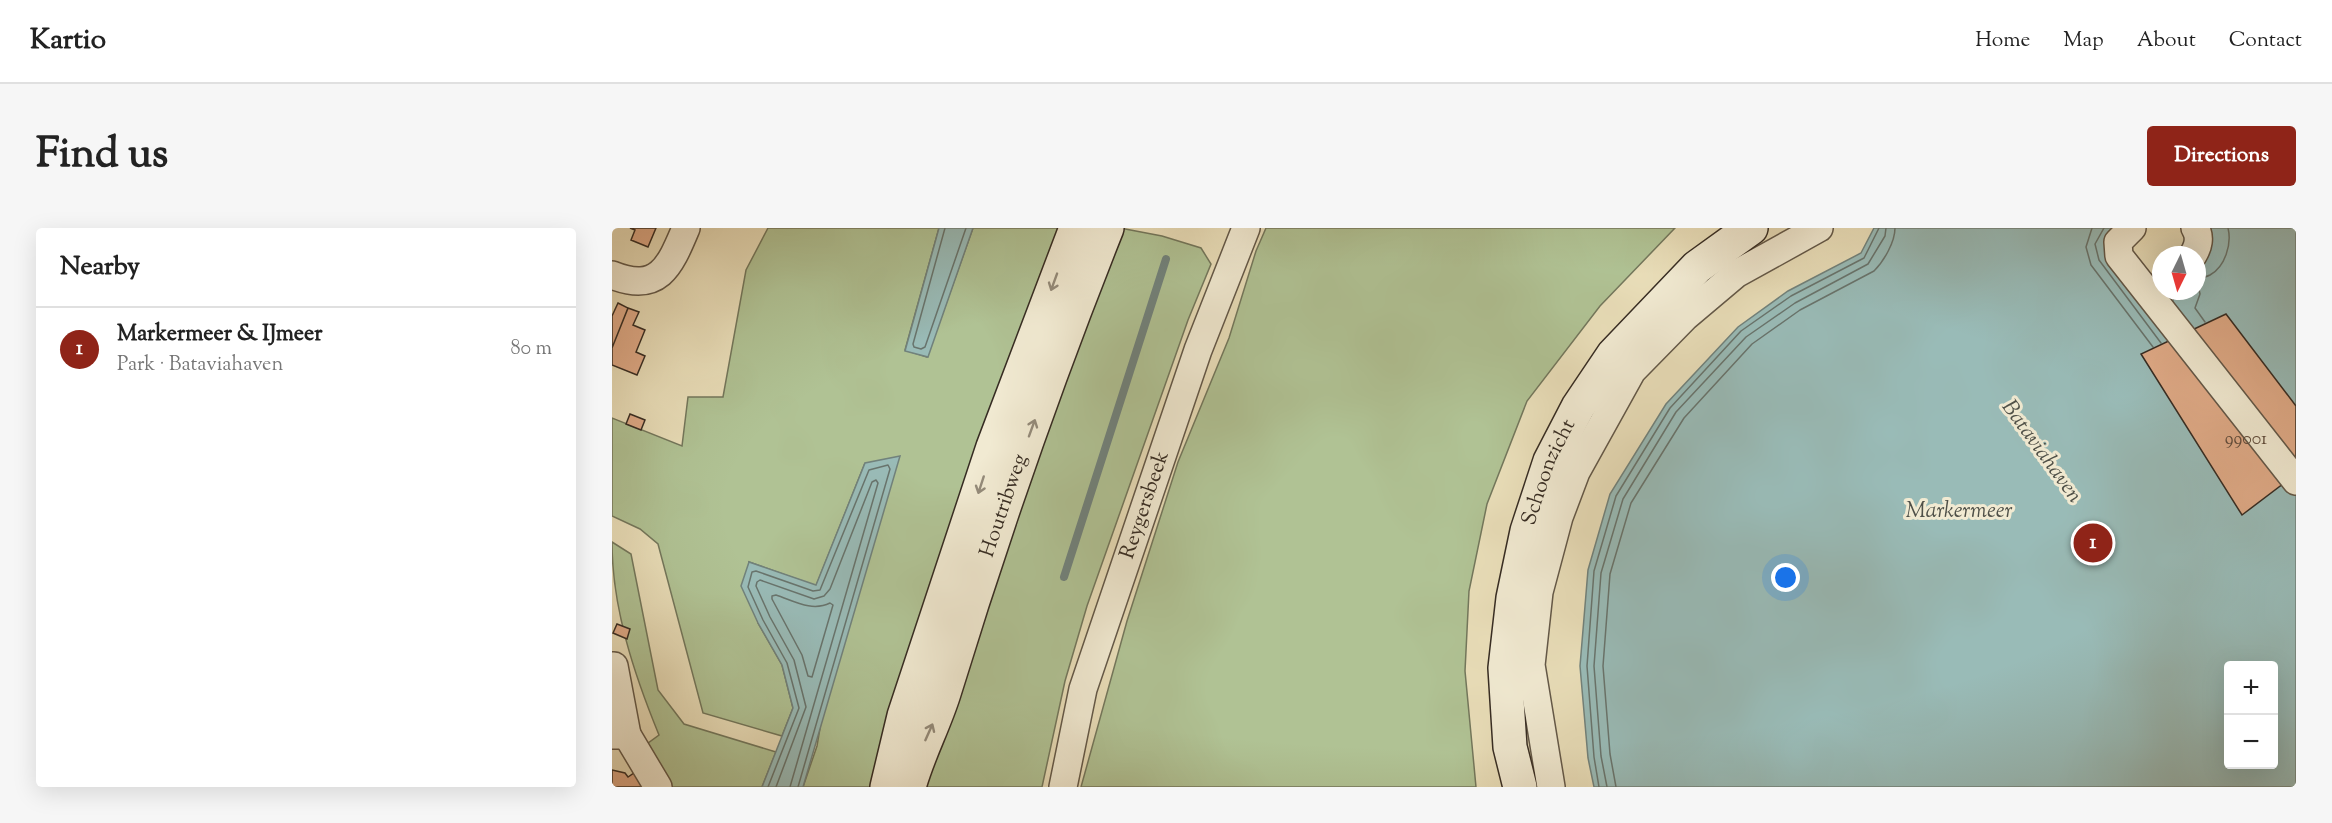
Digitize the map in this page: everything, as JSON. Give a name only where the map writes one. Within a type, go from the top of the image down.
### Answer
[{"type":"main road","name":"Houtribweg","points":[[888,787],[904,716],[993,447],[1076,228]]},
{"type":"main road","name":"Houtribweg","points":[[909,787],[917,757],[937,714],[985,559],[1107,228]]},
{"type":"main road","name":"Schoonzicht","points":[[1520,787],[1510,747],[1504,668],[1527,531],[1550,461],[1578,407],[1613,354],[1697,267],[1751,228]]},
{"type":"street","points":[[612,275],[629,282],[652,280],[671,263],[686,228]]},
{"type":"street","name":"Reygersbeek","points":[[1063,787],[1083,689],[1198,350],[1246,228]]},
{"type":"street","points":[[1551,787],[1532,665],[1539,592],[1559,517],[1575,472],[1632,371],[1685,317],[1736,274],[1819,228]]},
{"type":"street","points":[[2132,228],[2118,242],[2119,256],[2152,288]]},
{"type":"street","points":[[2195,228],[2198,246]]},
{"type":"street","points":[[2165,300],[2296,481]]},
{"type":"street","points":[[612,666],[614,666],[620,735],[658,787]]},
{"type":"green space","points":[[768,228],[939,228],[905,350],[927,357],[973,228],[1070,228],[881,787],[803,787],[817,746],[865,463],[816,586],[749,562],[758,623],[782,665],[793,708],[782,736],[703,713],[658,544],[640,529],[612,516],[612,418],[682,446],[688,397],[723,397],[746,270]]},
{"type":"green space","points":[[1120,228],[1162,236],[1201,248],[1211,264],[1188,320],[1087,606],[1065,681],[1042,787],[918,787]]},
{"type":"green space","points":[[1266,228],[1675,228],[1600,306],[1527,401],[1487,504],[1469,591],[1465,671],[1476,787],[1081,787],[1127,621],[1178,462],[1229,338],[1256,251]]},
{"type":"green space","points":[[612,542],[631,554],[658,690],[684,724],[776,752],[762,787],[666,787],[640,749],[659,735],[633,665],[620,616]]},
{"type":"water","points":[[939,228],[973,228],[928,357],[905,351]]},
{"type":"water","name":"Markermeer","points":[[1874,228],[2123,228],[2111,240],[2152,295],[2152,300],[2156,300],[2296,489],[2296,787],[1594,787],[1588,758],[1580,666],[1588,570],[1610,494],[1666,404],[1738,327],[1788,291],[1861,253]]},
{"type":"water","points":[[2202,228],[2296,228],[2296,472],[2170,314],[2173,300],[2206,300],[2206,246],[2199,246]]},
{"type":"water","points":[[900,456],[803,787],[762,787],[793,708],[782,665],[758,623],[741,586],[749,562],[816,585],[865,463]]},
{"type":"building","points":[[630,228],[656,228],[648,247],[631,240],[635,230]]},
{"type":"building","points":[[618,303],[628,308],[612,348],[612,316]]},
{"type":"building","points":[[628,308],[639,312],[633,325],[645,330],[636,352],[645,356],[637,375],[612,365],[612,348]]},
{"type":"building","points":[[2226,314],[2296,406],[2296,474],[2242,515],[2141,354]]},
{"type":"building","points":[[630,414],[645,420],[641,430],[626,424]]},
{"type":"building","points":[[617,624],[630,629],[627,639],[613,633]]},
{"type":"building","points":[[612,770],[625,773],[628,777],[634,773],[648,787],[612,787]]},
{"type":"waterway","points":[[1064,577],[1166,259]]},
{"type":"place","name":"Markermeer & IJmeer","points":[[2093,543]]},
{"type":"water label","name":"Bataviahaven","points":[[2041,452]]}]
